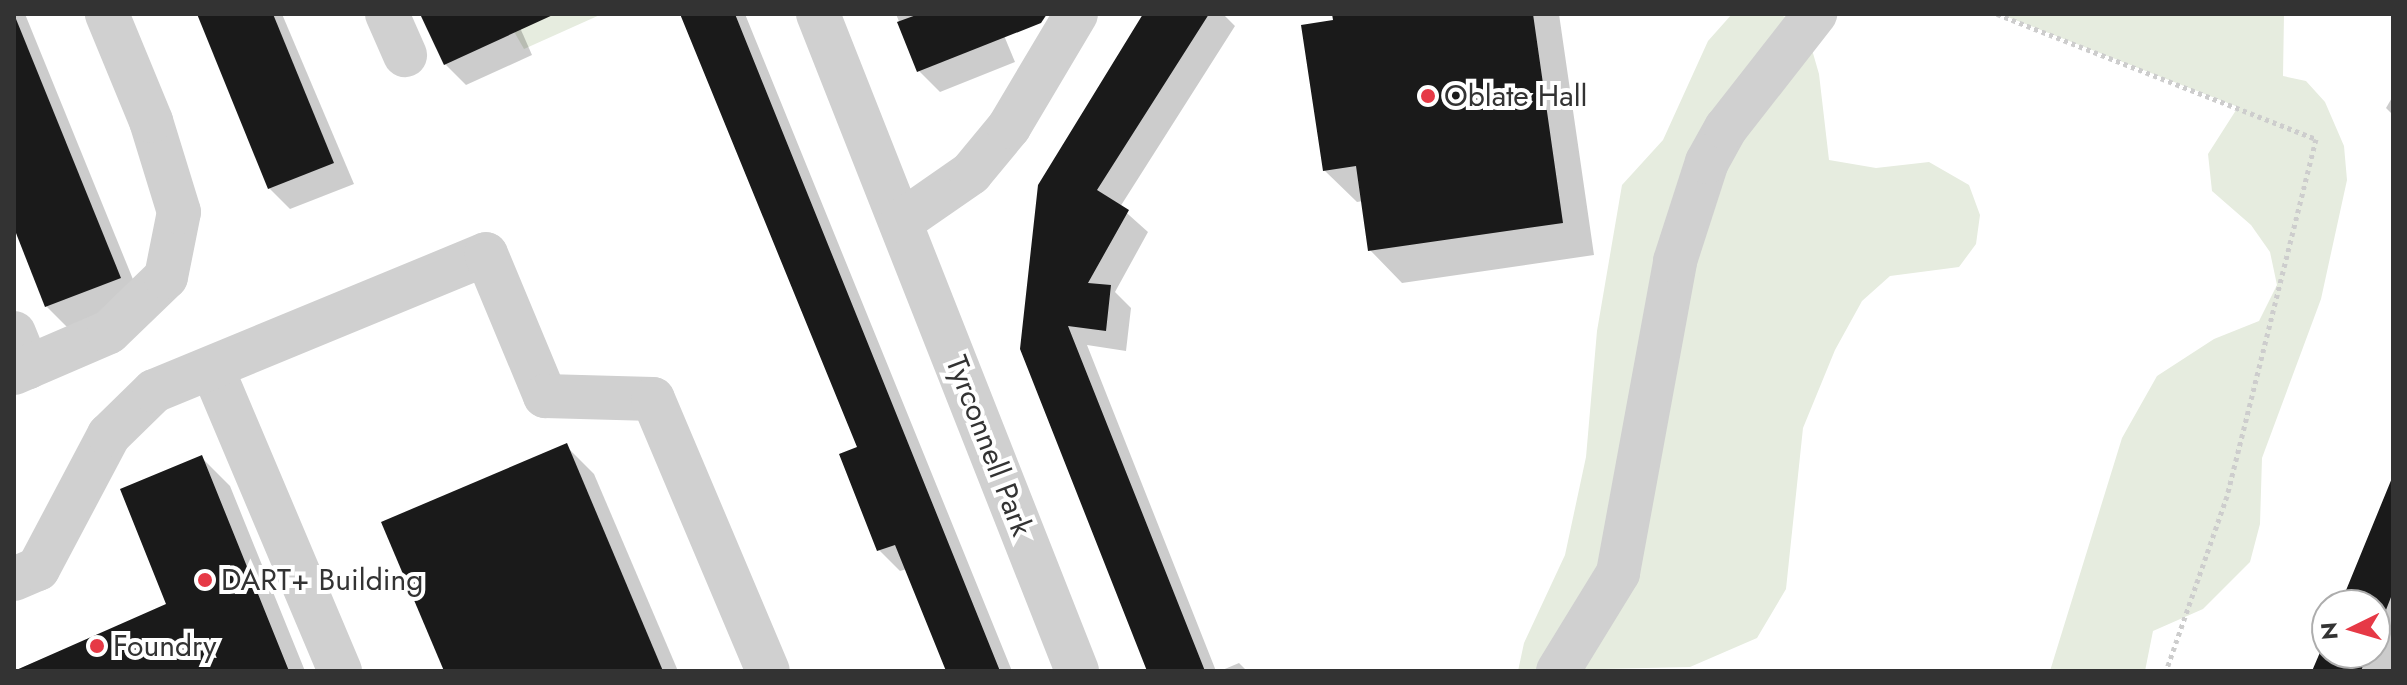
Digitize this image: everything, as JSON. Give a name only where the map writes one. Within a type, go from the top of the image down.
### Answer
[{"type":"street","points":[[19,358],[109,332],[166,277],[179,212],[151,121],[107,14]]},
{"type":"street","points":[[387,14],[405,55]]},
{"type":"street","name":"Tyrconnell Park","points":[[818,14],[1077,671]]},
{"type":"street","points":[[902,221],[971,173],[1009,127],[1076,14]]},
{"type":"street","points":[[1558,671],[1618,573],[1675,261],[1707,162],[1726,128],[1815,14]]},
{"type":"street","points":[[14,579],[38,569],[109,435],[154,391],[486,254],[545,396],[653,399],[768,671]]},
{"type":"street","points":[[212,368],[340,671]]},
{"type":"path","points":[[1997,14],[2316,139],[2227,496],[2166,671]]},
{"type":"shaded area","points":[[504,14],[602,14],[524,49]]},
{"type":"shaded area","points":[[1732,14],[1775,14],[1804,22],[1819,74],[1829,160],[1876,168],[1929,162],[1969,185],[1980,215],[1976,244],[1959,267],[1890,276],[1862,301],[1835,350],[1803,428],[1786,589],[1757,638],[1690,667],[1518,671],[1524,643],[1565,555],[1586,457],[1597,331],[1622,185],[1663,140],[1708,41]]},
{"type":"shaded area","points":[[2000,14],[2284,14],[2283,76],[2306,81],[2325,102],[2344,146],[2347,180],[2321,299],[2262,458],[2260,524],[2250,562],[2203,609],[2153,631],[2145,671],[2050,671],[2122,438],[2157,376],[2214,339],[2259,321],[2277,285],[2270,252],[2251,225],[2212,191],[2208,154],[2238,107]]},
{"type":"building","points":[[14,14],[121,278],[45,307],[14,228]]},
{"type":"building","points":[[197,14],[273,14],[334,163],[268,189]]},
{"type":"building","points":[[420,14],[555,14],[444,65]]},
{"type":"building","points":[[680,14],[735,14],[1000,671],[946,671],[895,545],[877,551],[839,454],[857,447]]},
{"type":"building","points":[[919,14],[1047,14],[1041,23],[917,72],[897,22]]},
{"type":"building","points":[[1143,14],[1209,14],[1097,190],[1129,210],[1088,283],[1111,285],[1106,331],[1068,326],[1205,671],[1147,671],[1020,349],[1038,185]]},
{"type":"building","name":"Oblate Hall","points":[[1332,14],[1533,14],[1563,223],[1368,251],[1356,166],[1323,171],[1301,25],[1333,20]]},
{"type":"building","points":[[567,443],[663,671],[444,671],[381,522]]},
{"type":"building","name":"DART+ Building","points":[[202,455],[289,671],[14,671],[166,604],[120,489]]},
{"type":"building","points":[[2392,478],[2391,597],[2391,589],[2347,589]]},
{"type":"building","points":[[2313,669],[2362,669],[2361,671]]},
{"type":"place","name":"Oblate Hall","points":[[1428,96]]},
{"type":"place","name":"DART+ Building","points":[[205,580]]},
{"type":"place","name":"Foundry","points":[[97,646]]}]
